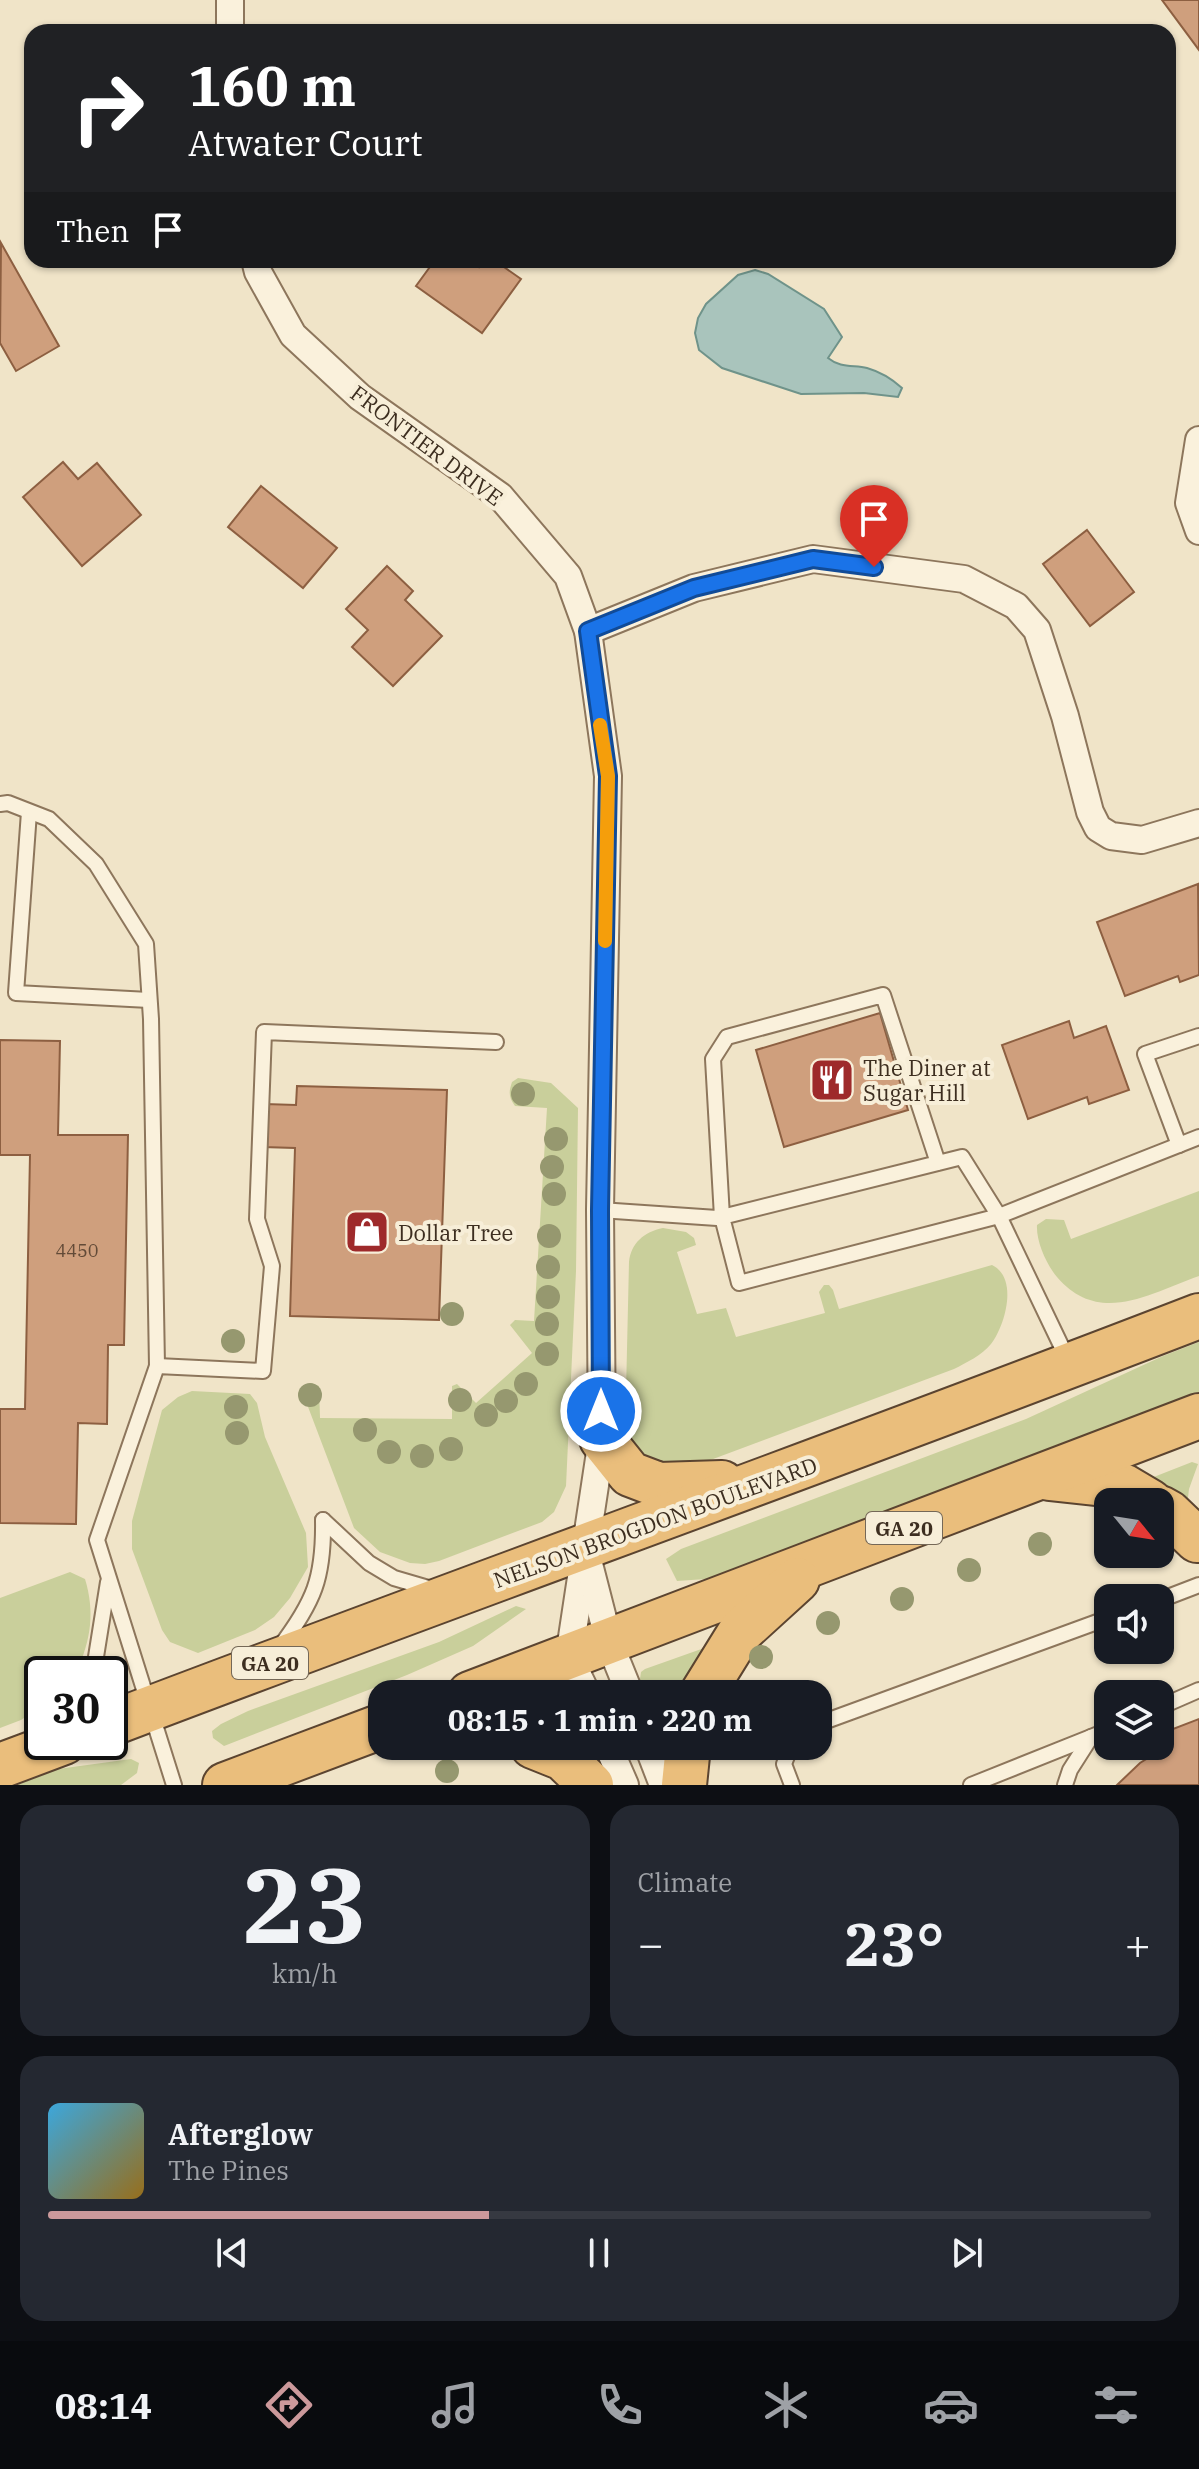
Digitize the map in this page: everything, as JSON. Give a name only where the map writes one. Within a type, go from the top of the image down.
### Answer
[{"type":"highway","name":"NELSON BROGDON BOULEVARD","points":[[130,1717],[1199,1316]]},
{"type":"highway","name":"GA 20","points":[[525,1680],[588,1664],[817,1561],[1199,1416]]},
{"type":"highway","points":[[602,1439],[630,1474],[659,1485],[760,1483]]},
{"type":"highway","points":[[1039,1477],[1126,1488]]},
{"type":"highway","points":[[1174,1517],[1198,1536]]},
{"type":"highway","points":[[711,1680],[741,1631],[817,1561]]},
{"type":"highway","points":[[225,1785],[270,1776],[368,1734]]},
{"type":"highway","points":[[565,1760],[591,1785]]},
{"type":"highway","points":[[684,1785],[687,1760]]},
{"type":"street","points":[[230,0],[230,24]]},
{"type":"street","name":"FRONTIER DRIVE","points":[[257,268],[293,335],[360,397],[500,496],[568,576],[588,631],[608,776],[600,1210],[602,1439],[585,1546],[588,1664]]},
{"type":"street","points":[[1199,440],[1189,503],[1199,531]]},
{"type":"street","points":[[588,631],[694,588],[813,559],[964,579],[1016,606],[1037,630],[1065,716],[1090,812],[1098,828],[1111,836],[1142,840],[1199,823]]},
{"type":"street","name":"FRONTIER DRIVE","points":[[585,1546],[588,1664]]},
{"type":"street","name":"FRONTIER DRIVE","points":[[588,1664],[610,1680]]},
{"type":"street","points":[[614,1760],[625,1785]]},
{"type":"street","points":[[653,1760],[663,1785]]},
{"type":"lane","points":[[0,804],[8,803],[49,819],[96,864],[146,944],[157,1366],[97,1540],[109,1578],[130,1717],[174,1785]]},
{"type":"lane","points":[[29,812],[16,993],[149,1000]]},
{"type":"lane","points":[[938,1163],[883,995],[727,1037],[713,1059],[722,1217],[739,1283],[999,1216],[1199,1137]]},
{"type":"lane","points":[[157,1366],[263,1371],[272,1266],[257,1219],[264,1032],[496,1042]]},
{"type":"lane","points":[[1179,1145],[1145,1054],[1199,1036]]},
{"type":"lane","points":[[600,1210],[722,1217],[962,1157],[999,1216],[1070,1366]]},
{"type":"lane","points":[[265,1665],[297,1624],[318,1582],[323,1552],[323,1520],[369,1563],[394,1578],[454,1596]]},
{"type":"lane","points":[[96,1656],[109,1578]]},
{"type":"lane","points":[[1174,1595],[1199,1585]]},
{"type":"lane","points":[[832,1719],[1094,1623]]},
{"type":"lane","points":[[1174,1701],[1199,1690]]},
{"type":"lane","points":[[971,1785],[1094,1736]]},
{"type":"lane","points":[[1065,1785],[1070,1770],[1091,1737]]},
{"type":"lane","points":[[786,1760],[784,1764],[792,1785]]},
{"type":"green space","points":[[518,1078],[551,1083],[578,1108],[576,1271],[566,1486],[554,1512],[542,1522],[439,1561],[410,1563],[380,1552],[354,1528],[302,1391],[311,1383],[319,1386],[320,1418],[452,1419],[452,1386],[457,1384],[476,1403],[532,1353],[510,1325],[515,1320],[534,1321],[547,1108],[515,1106],[510,1091],[512,1082]]},
{"type":"green space","points":[[1199,1191],[1199,1276],[1162,1291],[1125,1302],[1090,1300],[1073,1292],[1057,1277],[1042,1252],[1037,1225],[1046,1219],[1064,1220],[1071,1239]]},
{"type":"green space","points":[[663,1228],[686,1232],[694,1238],[696,1245],[677,1252],[697,1314],[726,1308],[736,1337],[825,1313],[819,1292],[824,1285],[829,1285],[833,1290],[839,1309],[992,1265],[1005,1280],[1005,1315],[987,1348],[954,1369],[681,1471],[648,1465],[625,1436],[629,1262],[632,1249],[640,1239]]},
{"type":"green space","points":[[1199,1342],[1199,1392],[706,1579],[677,1581],[666,1559],[681,1549],[1026,1419]]},
{"type":"green space","points":[[192,1391],[250,1394],[257,1403],[265,1437],[306,1533],[308,1567],[290,1598],[274,1617],[255,1630],[198,1653],[170,1642],[162,1630],[132,1549],[132,1521],[162,1410],[178,1397]]},
{"type":"green space","points":[[1192,1462],[1198,1464],[1187,1506],[1174,1499],[1174,1488],[1152,1488],[1141,1482]]},
{"type":"green space","points":[[70,1572],[85,1579],[91,1614],[83,1656],[24,1656],[24,1718],[0,1728],[0,1598]]},
{"type":"green space","points":[[516,1606],[526,1609],[473,1646],[407,1675],[394,1680],[368,1680],[368,1690],[224,1746],[213,1738],[212,1731],[221,1724],[248,1711],[439,1642]]},
{"type":"green space","points":[[707,1647],[693,1680],[640,1680],[641,1672]]},
{"type":"green space","points":[[128,1759],[139,1763],[137,1773],[121,1785],[17,1785],[58,1769]]},
{"type":"water","points":[[755,270],[768,274],[824,309],[842,337],[828,358],[886,376],[902,388],[898,397],[864,393],[801,394],[722,368],[699,350],[695,333],[698,318],[706,304],[738,275]]},
{"type":"building","points":[[1162,0],[1199,0],[1199,50]]},
{"type":"building","points":[[1,243],[59,346],[16,371],[0,343]]},
{"type":"building","points":[[429,268],[505,268],[521,279],[482,333],[416,286]]},
{"type":"building","points":[[63,462],[78,479],[97,463],[141,515],[82,566],[23,497]]},
{"type":"building","points":[[261,486],[337,548],[303,588],[228,527]]},
{"type":"building","points":[[1087,530],[1134,592],[1090,626],[1043,564]]},
{"type":"building","points":[[387,566],[413,591],[405,600],[442,636],[393,686],[352,647],[368,630],[346,609]]},
{"type":"building","points":[[1198,884],[1199,975],[1180,982],[1178,976],[1125,996],[1097,922]]},
{"type":"building","name":"The Diner at Sugar Hill","points":[[880,1013],[908,1110],[784,1147],[756,1050]]},
{"type":"building","points":[[1069,1021],[1074,1038],[1106,1026],[1129,1090],[1089,1104],[1087,1097],[1028,1119],[1002,1045]]},
{"type":"building","points":[[0,1040],[60,1041],[58,1135],[128,1135],[124,1345],[108,1345],[107,1424],[78,1423],[76,1524],[0,1523],[0,1409],[25,1409],[30,1155],[0,1155]]},
{"type":"building","name":"Dollar Tree","points":[[297,1086],[447,1090],[439,1320],[290,1316],[295,1148],[263,1147],[265,1104],[296,1105]]},
{"type":"building","points":[[1199,1719],[1199,1785],[1117,1785],[1145,1760],[1174,1760],[1174,1729]]},
{"type":"slow traffic","points":[[600,725],[608,776],[605,941]]},
{"type":"place","name":"The Diner at Sugar Hill","points":[[832,1080]]},
{"type":"place","name":"Dollar Tree","points":[[367,1232]]},
{"type":"route","points":[[601,1411],[600,1210],[608,776],[588,631],[694,588],[813,559],[874,567]]}]
